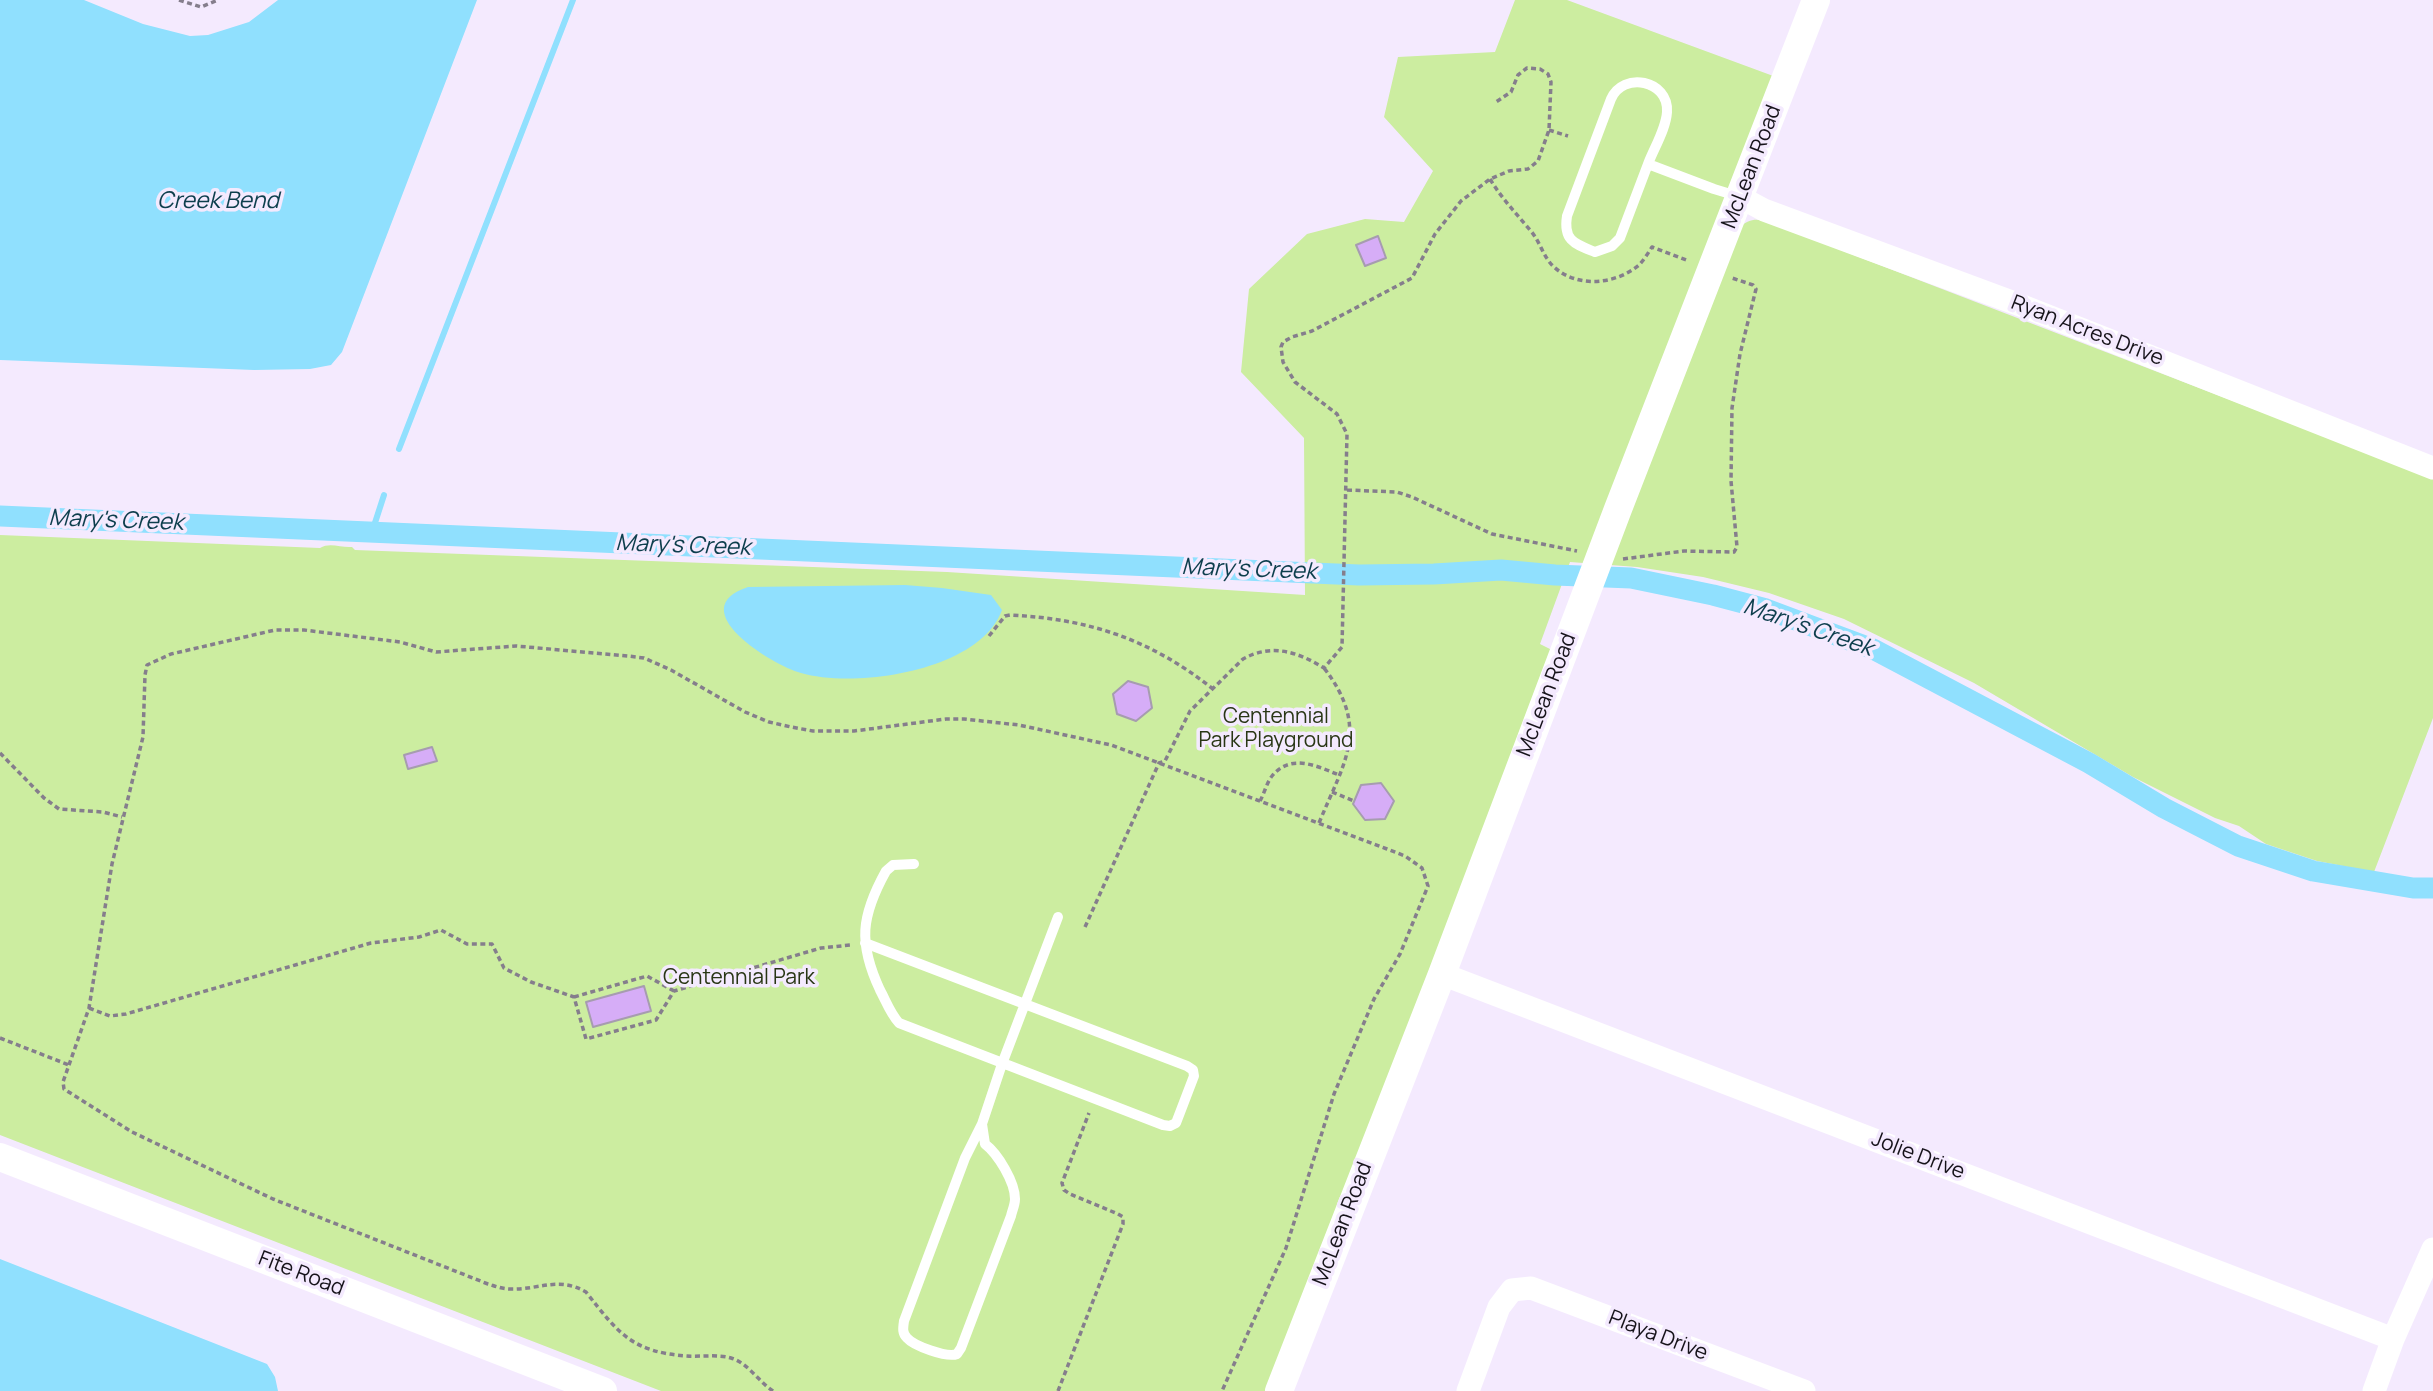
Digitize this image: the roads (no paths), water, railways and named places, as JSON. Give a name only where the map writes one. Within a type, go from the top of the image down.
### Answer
[{"type":"street","name":"McLean Road","points":[[1279,1391],[1816,0]]},
{"type":"street","name":"Ryan Acres Drive","points":[[1740,197],[1764,210],[2020,305],[2433,468]]},
{"type":"street","name":"Jolie Drive","points":[[1442,974],[2393,1339]]},
{"type":"street","name":"Fite Road","points":[[0,1157],[603,1391]]},
{"type":"street","points":[[2374,1391],[2393,1339],[2433,1249]]},
{"type":"street","name":"Playa Drive","points":[[1468,1391],[1499,1307],[1512,1290],[1531,1288],[1804,1391]]},
{"type":"lane","points":[[1641,81],[1656,87],[1665,99],[1665,120],[1648,164],[1620,238],[1612,246],[1595,253],[1575,244],[1568,236],[1565,226],[1567,216],[1615,90],[1627,83],[1641,81]]},
{"type":"lane","points":[[1648,164],[1714,190],[1740,197]]},
{"type":"lane","points":[[865,943],[1187,1066],[1193,1070],[1194,1076],[1176,1124],[1170,1126],[1094,1099],[899,1023],[871,970],[865,943],[863,934],[886,871],[892,865],[914,864]]},
{"type":"lane","points":[[982,1124],[985,1144],[995,1151],[1001,1161],[1015,1197],[961,1348],[952,1356],[905,1337],[904,1321],[965,1157],[982,1124],[1002,1063],[1058,917]]},
{"type":"water","name":"Creek Bend","points":[[0,0],[84,0],[143,24],[190,36],[208,35],[249,22],[278,0],[477,0],[342,352],[331,365],[310,369],[254,370],[0,360]]},
{"type":"water","points":[[905,585],[991,595],[1002,610],[989,631],[969,648],[943,661],[883,676],[853,678],[801,673],[771,659],[739,635],[728,622],[724,609],[730,597],[748,587]]},
{"type":"water","points":[[0,1259],[267,1364],[275,1377],[278,1391],[0,1391]]},
{"type":"waterway","points":[[399,449],[573,0]]},
{"type":"waterway","points":[[372,532],[384,495]]},
{"type":"waterway","name":"Mary's Creek","points":[[0,516],[1359,575],[1501,570],[1631,578],[1766,609],[1873,649],[2089,763],[2164,808],[2238,846],[2313,871],[2413,888],[2433,888]]},
{"type":"park label","name":"Centennial Park Playground","points":[[1276,729]]},
{"type":"park label","name":"Centennial Park","points":[[739,978]]}]
